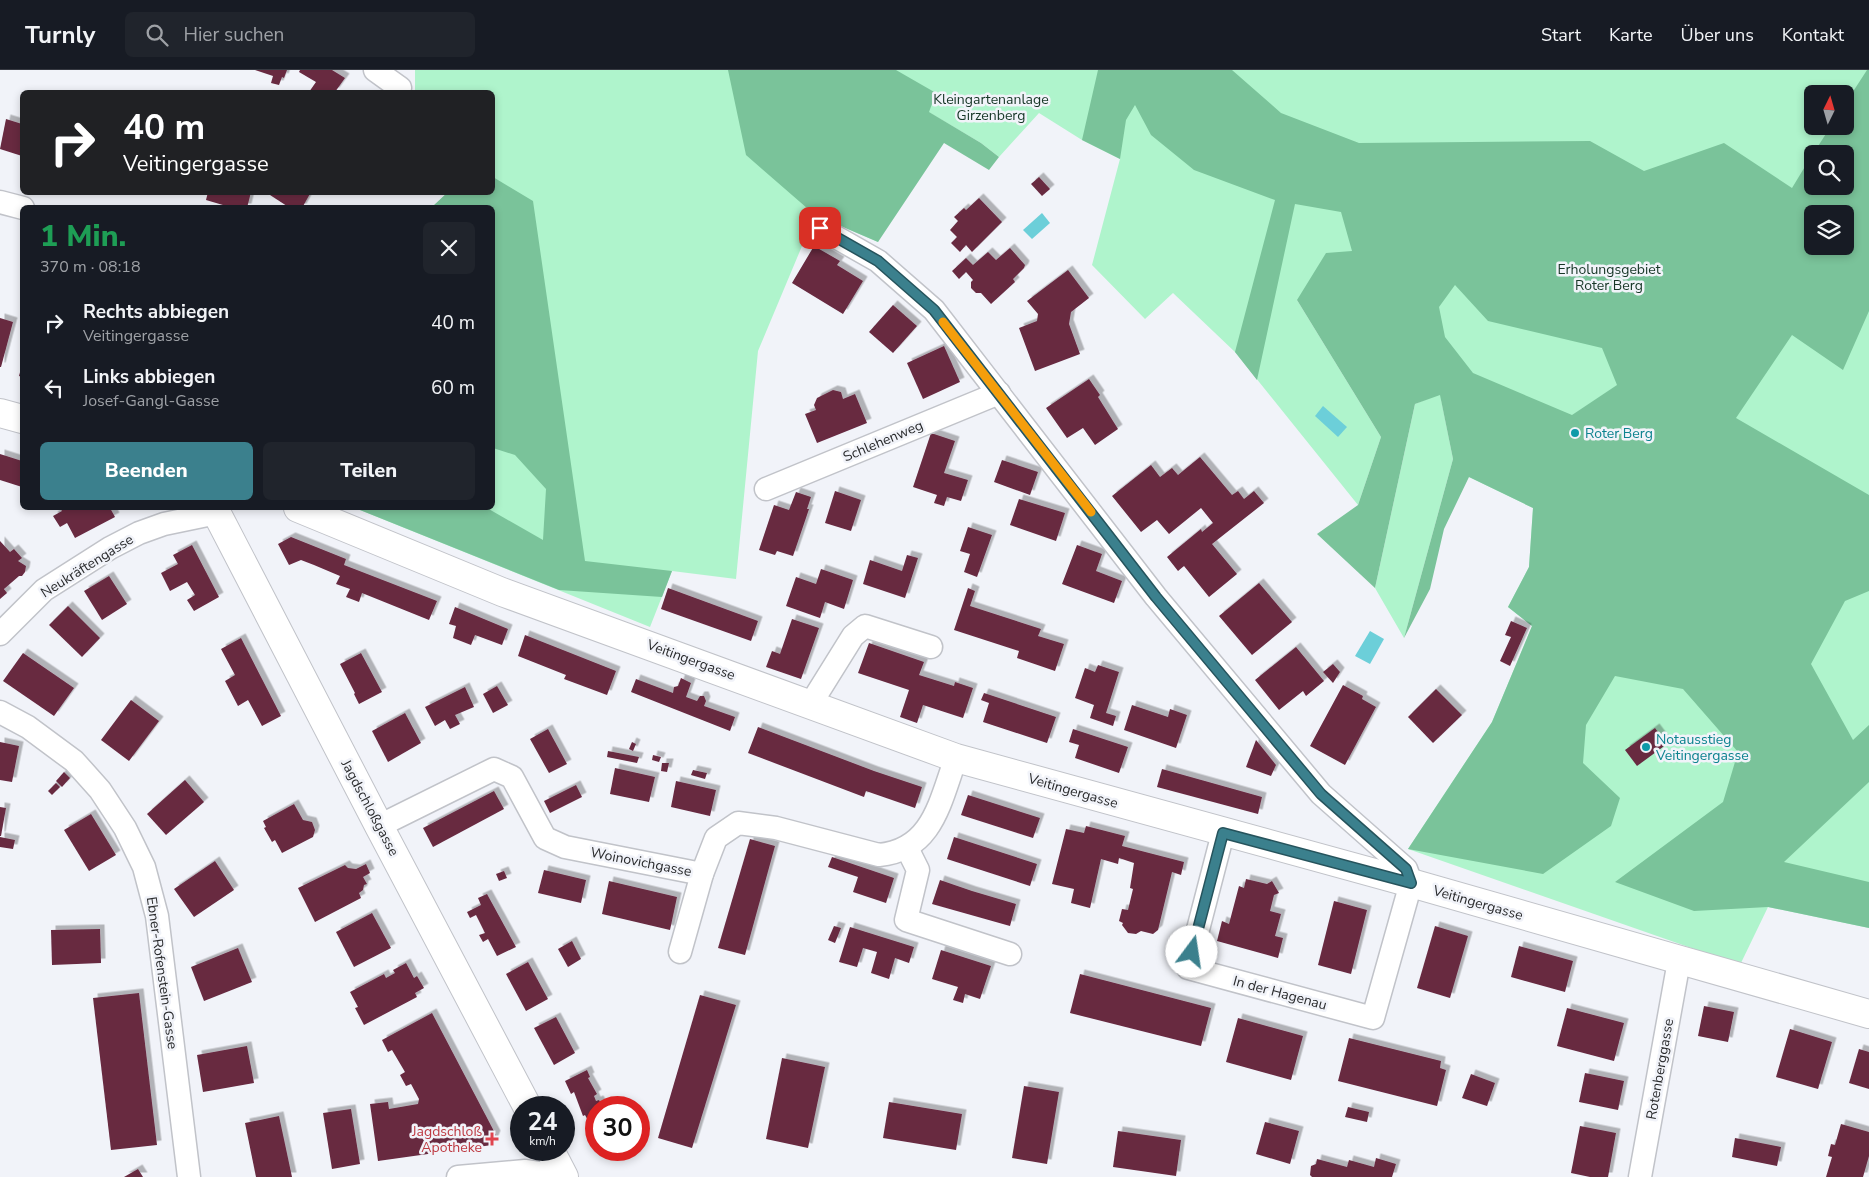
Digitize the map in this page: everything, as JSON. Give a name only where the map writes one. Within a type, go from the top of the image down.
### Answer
[{"type":"street","points":[[376,70],[400,88]]},
{"type":"street","points":[[0,202],[20,207]]},
{"type":"street","points":[[820,228],[878,261],[934,310],[1156,597],[1321,794],[1406,869],[1411,883]]},
{"type":"street","name":"Schlehenweg","points":[[766,489],[999,392]]},
{"type":"street","points":[[0,413],[20,418]]},
{"type":"street","name":"Neukräftengasse","points":[[0,634],[44,590],[110,548],[139,533],[164,524],[219,510]]},
{"type":"street","name":"Jagdschloßgasse","points":[[223,510],[379,826],[522,1096]]},
{"type":"street","name":"Veitingergasse","points":[[303,510],[502,592],[956,758],[1223,833],[1411,883],[1869,1014]]},
{"type":"street","points":[[810,705],[853,636],[865,626],[931,647]]},
{"type":"street","name":"Ebner-Rofenstein-Gasse","points":[[0,712],[28,727],[74,761],[100,790],[125,828],[144,867],[157,916],[189,1177]]},
{"type":"street","name":"Woinovichgasse","points":[[379,826],[494,769],[512,777],[546,838],[565,847],[702,874],[716,838],[738,823],[776,828],[879,855],[894,854],[907,848],[922,836],[932,821],[956,758]]},
{"type":"street","name":"In der Hagenau","points":[[1223,833],[1188,968],[1373,1018],[1411,883]]},
{"type":"street","points":[[907,848],[918,870],[906,920],[1010,954]]},
{"type":"street","points":[[680,952],[702,874]]},
{"type":"street","name":"Rotenberggasse","points":[[1640,1177],[1679,961]]},
{"type":"street","points":[[556,1161],[564,1177]]},
{"type":"street","points":[[458,1177],[525,1171],[564,1177]]},
{"type":"green space","name":"Erholungsgebiet Roter Berg","points":[[415,70],[1869,70],[1869,928],[1768,907],[1740,965],[1408,849],[1492,722],[1532,626],[1508,607],[1529,567],[1533,508],[1469,477],[1441,399],[1453,459],[1404,638],[1375,588],[1415,404],[1439,394],[1297,300],[1381,437],[1358,505],[1235,352],[1173,293],[1145,319],[1092,265],[1120,159],[1082,140],[1039,113],[999,157],[981,143],[930,113],[878,242],[815,215],[758,351],[736,579],[672,571],[650,627],[360,510],[495,510],[495,205],[434,205],[445,195],[495,195],[495,90],[415,90]]},
{"type":"green space","points":[[728,70],[896,70],[936,93],[929,112],[981,143],[999,157],[989,170],[944,143],[878,242],[815,215],[746,155]]},
{"type":"green space","name":"Erholungsgebiet Roter Berg","points":[[1098,70],[1232,70],[1281,113],[1359,143],[1590,141],[1644,171],[1724,143],[1792,188],[1804,168],[1804,195],[1854,195],[1854,145],[1819,145],[1825,135],[1854,135],[1854,90],[1867,70],[1869,70],[1869,311],[1843,370],[1792,335],[1736,418],[1869,495],[1869,591],[1845,601],[1811,664],[1853,740],[1869,725],[1869,782],[1784,862],[1869,882],[1869,928],[1768,907],[1694,911],[1615,882],[1723,802],[1738,752],[1683,689],[1615,676],[1586,725],[1583,763],[1620,798],[1611,826],[1543,874],[1408,849],[1492,722],[1532,626],[1508,607],[1529,567],[1533,508],[1469,477],[1444,529],[1430,589],[1404,638],[1453,459],[1440,395],[1415,404],[1375,588],[1317,534],[1358,505],[1381,437],[1297,300],[1326,253],[1352,251],[1341,212],[1295,204],[1257,380],[1235,352],[1275,200],[1194,170],[1151,135],[1135,105],[1126,120],[1120,159],[1082,140]],"holes":[[[1455,285],[1488,321],[1602,348],[1617,385],[1572,415],[1473,373],[1445,337],[1439,307]]]},
{"type":"green space","points":[[495,178],[533,201],[585,561],[672,571],[662,597],[559,590],[360,510],[490,510],[543,540],[546,489],[515,455],[495,449],[495,205],[434,205],[445,195],[495,195]]},
{"type":"water","points":[[1042,213],[1050,223],[1032,239],[1023,230]]},
{"type":"water","points":[[1323,406],[1347,427],[1338,437],[1315,416]]},
{"type":"water","points":[[1370,631],[1384,639],[1370,664],[1355,656]]},
{"type":"building","points":[[255,70],[287,70],[279,85],[271,83],[273,76]]},
{"type":"building","points":[[300,70],[332,70],[345,78],[336,90],[310,90],[316,82],[299,72]]},
{"type":"building","points":[[6,119],[20,123],[20,155],[0,149]]},
{"type":"building","points":[[1039,177],[1050,189],[1042,196],[1031,184]]},
{"type":"building","points":[[207,195],[250,195],[248,205],[223,205],[206,200]]},
{"type":"building","points":[[270,195],[309,195],[304,205],[285,205]]},
{"type":"building","points":[[979,198],[1002,222],[972,252],[966,245],[960,252],[951,243],[957,237],[950,230],[958,221],[954,217],[964,208],[966,210]]},
{"type":"building","points":[[814,246],[840,261],[837,265],[863,281],[843,314],[792,283]]},
{"type":"building","points":[[1010,248],[1025,265],[1024,268],[1013,279],[1015,282],[991,304],[981,293],[976,293],[971,288],[973,280],[966,272],[959,279],[952,271],[966,258],[973,265],[988,252],[996,260]]},
{"type":"building","points":[[1068,270],[1089,298],[1071,312],[1069,324],[1080,354],[1035,371],[1019,328],[1037,321],[1038,314],[1027,301]]},
{"type":"building","points":[[893,305],[917,326],[893,353],[869,332]]},
{"type":"building","points":[[0,318],[13,322],[1,367],[0,367]]},
{"type":"building","points":[[944,346],[960,382],[923,399],[907,363]]},
{"type":"building","points":[[1089,379],[1118,429],[1095,445],[1083,428],[1067,438],[1046,408]]},
{"type":"building","points":[[833,390],[841,392],[843,399],[855,394],[867,423],[817,443],[805,414],[816,410],[814,405],[817,398]]},
{"type":"building","points":[[931,433],[955,441],[944,473],[968,480],[961,501],[947,497],[944,506],[934,503],[937,495],[913,487]]},
{"type":"building","points":[[0,454],[20,460],[20,486],[0,480]]},
{"type":"building","points":[[1200,457],[1232,495],[1238,491],[1244,499],[1254,491],[1264,503],[1212,544],[1237,574],[1209,597],[1184,566],[1178,571],[1167,557],[1201,529],[1202,532],[1213,523],[1201,508],[1169,534],[1157,520],[1141,532],[1112,496],[1151,465],[1160,477],[1172,468],[1178,475]]},
{"type":"building","points":[[1002,460],[1038,472],[1030,495],[994,482]]},
{"type":"building","points":[[835,491],[861,500],[851,531],[825,523]]},
{"type":"building","points":[[796,492],[811,497],[807,509],[809,509],[793,556],[777,551],[775,555],[759,550],[774,505],[789,510]]},
{"type":"building","points":[[1019,499],[1065,513],[1056,541],[1010,525]]},
{"type":"building","points":[[111,510],[115,517],[75,538],[67,523],[60,527],[53,516],[62,511]]},
{"type":"building","points":[[968,527],[992,535],[977,577],[964,572],[970,554],[960,551]]},
{"type":"building","points":[[291,537],[346,559],[344,565],[437,601],[429,620],[362,593],[359,602],[346,597],[350,589],[336,584],[340,576],[314,565],[301,560],[289,565],[278,544]]},
{"type":"building","points":[[0,541],[10,552],[14,549],[22,558],[18,561],[26,566],[22,576],[19,576],[4,589],[7,593],[0,599]]},
{"type":"building","points":[[192,545],[219,597],[194,611],[187,600],[195,595],[187,582],[170,591],[161,573],[178,564],[173,555]]},
{"type":"building","points":[[1077,545],[1102,554],[1096,571],[1122,581],[1114,603],[1062,584]]},
{"type":"building","points":[[907,555],[918,558],[905,598],[863,584],[870,560],[902,571]]},
{"type":"building","points":[[821,569],[853,580],[844,609],[825,602],[820,618],[786,606],[796,577],[816,584]]},
{"type":"building","points":[[109,576],[127,604],[102,620],[84,591]]},
{"type":"building","points":[[1259,583],[1292,622],[1252,655],[1219,616]]},
{"type":"building","points":[[668,588],[758,621],[751,641],[661,609]]},
{"type":"building","points":[[968,588],[975,591],[970,606],[1041,629],[1038,636],[1064,644],[1055,671],[1017,658],[1019,651],[954,630]]},
{"type":"building","points":[[68,606],[100,638],[82,657],[49,625]]},
{"type":"building","points":[[455,607],[508,629],[502,645],[475,635],[471,645],[453,638],[456,626],[449,624]]},
{"type":"building","points":[[792,619],[819,628],[801,679],[766,667],[772,651],[780,654]]},
{"type":"building","points":[[1511,621],[1527,628],[1510,666],[1500,661],[1511,637],[1505,635]]},
{"type":"building","points":[[525,635],[616,671],[607,695],[564,679],[566,675],[518,656]]},
{"type":"building","points":[[241,638],[281,716],[262,726],[248,700],[238,706],[225,681],[235,675],[221,649]]},
{"type":"building","points":[[869,643],[924,662],[919,675],[954,686],[955,682],[973,688],[963,718],[923,705],[917,723],[900,717],[909,690],[858,673]]},
{"type":"building","points":[[1296,647],[1324,681],[1306,696],[1303,691],[1279,710],[1255,680]]},
{"type":"building","points":[[23,653],[74,688],[54,716],[3,681]]},
{"type":"building","points":[[361,653],[382,692],[359,704],[340,664]]},
{"type":"building","points":[[1333,664],[1340,672],[1333,683],[1323,672]]},
{"type":"building","points":[[1098,665],[1119,672],[1106,713],[1116,716],[1113,726],[1090,718],[1094,705],[1075,698],[1085,668],[1095,672]]},
{"type":"building","points":[[681,678],[691,683],[686,697],[697,701],[700,696],[704,696],[706,701],[704,706],[735,717],[730,731],[631,692],[636,679],[673,693],[674,687],[678,686]]},
{"type":"building","points":[[1343,685],[1363,696],[1362,699],[1376,707],[1345,765],[1310,746]]},
{"type":"building","points":[[497,686],[508,705],[493,713],[483,694]]},
{"type":"building","points":[[465,687],[474,707],[455,715],[460,724],[450,729],[445,720],[435,726],[425,707]]},
{"type":"building","points":[[1436,689],[1462,715],[1433,743],[1408,717]]},
{"type":"building","points":[[984,693],[1056,717],[1047,743],[983,722],[989,703],[981,700]]},
{"type":"building","points":[[131,700],[159,721],[129,761],[101,740]]},
{"type":"building","points":[[1132,705],[1168,717],[1170,709],[1187,715],[1176,748],[1124,730]]},
{"type":"building","points":[[405,713],[421,743],[388,762],[372,731]]},
{"type":"building","points":[[758,727],[922,787],[915,808],[866,791],[864,797],[748,753]]},
{"type":"building","name":"Notausstieg Veitingergasse","points":[[1655,728],[1667,744],[1637,766],[1625,750]]},
{"type":"building","points":[[548,729],[567,764],[549,773],[530,739]]},
{"type":"building","points":[[1073,729],[1128,747],[1119,773],[1075,758],[1079,745],[1069,742]]},
{"type":"building","points":[[1256,740],[1276,765],[1271,776],[1246,767]]},
{"type":"building","points":[[0,742],[19,746],[12,782],[0,780]]},
{"type":"building","points":[[632,742],[636,744],[633,751],[629,749]]},
{"type":"building","points":[[608,751],[639,757],[637,763],[607,757]]},
{"type":"building","points":[[653,755],[661,757],[659,762],[652,760]]},
{"type":"building","points":[[662,763],[669,763],[667,772],[661,771]]},
{"type":"building","points":[[615,768],[655,777],[649,802],[610,794]]},
{"type":"building","points":[[1162,769],[1262,797],[1258,814],[1157,787]]},
{"type":"building","points":[[693,770],[707,773],[705,779],[691,775]]},
{"type":"building","points":[[64,772],[70,778],[62,787],[56,781]]},
{"type":"building","points":[[185,780],[204,802],[166,835],[147,814]]},
{"type":"building","points":[[676,781],[716,790],[710,816],[671,807]]},
{"type":"building","points":[[56,783],[60,787],[52,795],[48,791]]},
{"type":"building","points":[[576,785],[582,797],[550,813],[544,801]]},
{"type":"building","points":[[494,791],[504,809],[433,847],[423,828]]},
{"type":"building","points":[[968,795],[1040,818],[1033,838],[961,815]]},
{"type":"building","points":[[294,804],[303,820],[312,822],[315,830],[313,837],[282,853],[275,840],[272,842],[264,828],[266,827],[263,821]]},
{"type":"building","points":[[0,807],[6,808],[1,836],[0,836]]},
{"type":"building","points":[[91,814],[116,855],[89,871],[64,830]]},
{"type":"building","points":[[1086,826],[1125,836],[1122,846],[1184,862],[1181,875],[1172,872],[1158,930],[1153,934],[1141,931],[1136,934],[1128,933],[1122,925],[1123,923],[1119,921],[1122,909],[1128,910],[1133,889],[1130,888],[1134,863],[1119,858],[1118,864],[1101,859],[1090,908],[1071,903],[1074,889],[1052,884],[1066,829],[1084,833]]},
{"type":"building","points":[[0,837],[15,840],[13,849],[0,847]]},
{"type":"building","points":[[954,837],[1037,864],[1030,886],[947,859]]},
{"type":"building","points":[[750,839],[775,846],[745,955],[718,948]]},
{"type":"building","points":[[832,857],[894,878],[886,903],[853,892],[858,877],[828,867]]},
{"type":"building","points":[[215,861],[234,890],[194,917],[174,889]]},
{"type":"building","points":[[366,864],[370,873],[363,877],[367,884],[364,885],[363,890],[359,893],[361,898],[315,922],[298,888],[345,865],[348,868],[356,869]]},
{"type":"building","points":[[544,870],[586,880],[581,903],[538,893]]},
{"type":"building","points":[[504,871],[507,878],[499,881],[496,874]]},
{"type":"building","points":[[1246,879],[1267,884],[1272,881],[1279,893],[1274,895],[1270,911],[1281,914],[1275,936],[1283,938],[1278,958],[1217,941],[1222,921],[1229,924],[1239,886],[1244,888]]},
{"type":"building","points":[[940,880],[1016,904],[1010,926],[932,904]]},
{"type":"building","points":[[609,881],[677,897],[670,930],[602,914]]},
{"type":"building","points":[[487,894],[516,947],[497,956],[488,939],[483,942],[479,935],[485,933],[476,915],[470,918],[467,912],[481,905],[478,898]]},
{"type":"building","points":[[1334,901],[1367,910],[1351,974],[1318,965]]},
{"type":"building","points":[[372,913],[391,948],[354,967],[336,932]]},
{"type":"building","points":[[834,926],[841,928],[835,943],[828,940]]},
{"type":"building","points":[[1435,926],[1468,936],[1450,998],[1417,988]]},
{"type":"building","points":[[850,927],[914,947],[909,963],[895,958],[889,979],[871,973],[877,952],[863,948],[857,967],[839,962]]},
{"type":"building","points":[[100,929],[101,963],[52,965],[51,930]]},
{"type":"building","points":[[572,941],[581,959],[568,967],[558,949]]},
{"type":"building","points":[[1519,946],[1573,961],[1565,992],[1511,977]]},
{"type":"building","points":[[238,948],[252,982],[204,1001],[191,967]]},
{"type":"building","points":[[941,950],[991,966],[980,999],[965,994],[963,1003],[953,1000],[958,987],[932,979]]},
{"type":"building","points":[[528,962],[548,999],[526,1011],[506,974]]},
{"type":"building","points":[[406,963],[414,978],[417,976],[424,988],[415,993],[417,997],[364,1025],[355,1008],[358,1007],[350,992],[384,974],[386,978],[395,973],[393,970]]},
{"type":"building","points":[[1080,974],[1211,1008],[1201,1046],[1070,1013]]},
{"type":"building","points":[[139,993],[157,1145],[111,1150],[93,998]]},
{"type":"building","points":[[700,995],[736,1005],[692,1148],[658,1138]]},
{"type":"building","points":[[1704,1006],[1734,1012],[1728,1042],[1698,1036]]},
{"type":"building","points":[[1567,1008],[1624,1023],[1614,1061],[1557,1046]]},
{"type":"building","points":[[432,1013],[496,1135],[492,1145],[378,1161],[370,1104],[388,1102],[389,1109],[418,1104],[419,1099],[411,1084],[406,1086],[400,1075],[405,1072],[392,1050],[388,1052],[382,1040]]},
{"type":"building","points":[[556,1017],[575,1053],[554,1065],[534,1028]]},
{"type":"building","points":[[1238,1018],[1303,1036],[1291,1080],[1226,1062]]},
{"type":"building","points":[[1790,1029],[1832,1042],[1818,1089],[1776,1077]]},
{"type":"building","points":[[1349,1038],[1441,1061],[1440,1068],[1446,1070],[1437,1106],[1338,1081]]},
{"type":"building","points":[[247,1046],[254,1083],[203,1092],[197,1055]]},
{"type":"building","points":[[1859,1049],[1869,1052],[1869,1089],[1849,1083]]},
{"type":"building","points":[[782,1058],[825,1067],[808,1148],[766,1139]]},
{"type":"building","points":[[587,1070],[590,1077],[588,1078],[597,1094],[585,1096],[585,1115],[583,1116],[574,1092],[571,1094],[565,1081]]},
{"type":"building","points":[[1585,1073],[1624,1081],[1618,1110],[1579,1102]]},
{"type":"building","points":[[1471,1074],[1495,1083],[1487,1106],[1462,1098]]},
{"type":"building","points":[[1024,1086],[1059,1092],[1047,1164],[1012,1158]]},
{"type":"building","points":[[889,1102],[962,1114],[956,1150],[883,1138]]},
{"type":"building","points":[[1348,1107],[1369,1112],[1367,1122],[1345,1117]]},
{"type":"building","points":[[351,1109],[360,1164],[332,1169],[323,1113]]},
{"type":"building","points":[[279,1116],[292,1177],[256,1177],[245,1123]]},
{"type":"building","points":[[1265,1122],[1299,1131],[1290,1164],[1256,1154]]},
{"type":"building","points":[[1841,1124],[1869,1132],[1869,1156],[1863,1177],[1826,1177],[1832,1157],[1828,1156],[1831,1144],[1835,1145]]},
{"type":"building","points":[[1580,1126],[1616,1133],[1608,1177],[1590,1177],[1571,1173]]},
{"type":"building","points":[[1118,1131],[1181,1140],[1176,1176],[1113,1167]]},
{"type":"building","points":[[1735,1138],[1781,1147],[1777,1166],[1732,1157]]},
{"type":"building","points":[[1376,1158],[1396,1164],[1392,1177],[1312,1177],[1310,1175],[1311,1166],[1316,1164],[1317,1159],[1347,1167],[1349,1160],[1374,1167]]},
{"type":"building","points":[[138,1169],[143,1177],[124,1177]]},
{"type":"slow traffic","points":[[943,322],[1091,512]]},
{"type":"place","name":"Roter Berg","points":[[1575,433]]},
{"type":"place","name":"Notausstieg Veitingergasse","points":[[1646,747]]},
{"type":"place","name":"Jagdschloß Apotheke","points":[[492,1139]]},
{"type":"route","points":[[820,228],[878,261],[934,310],[1156,597],[1321,794],[1406,869],[1411,883],[1223,833],[1192,952]]},
{"type":"park label","name":"Kleingartenanlage Girzenberg","points":[[991,108]]}]
